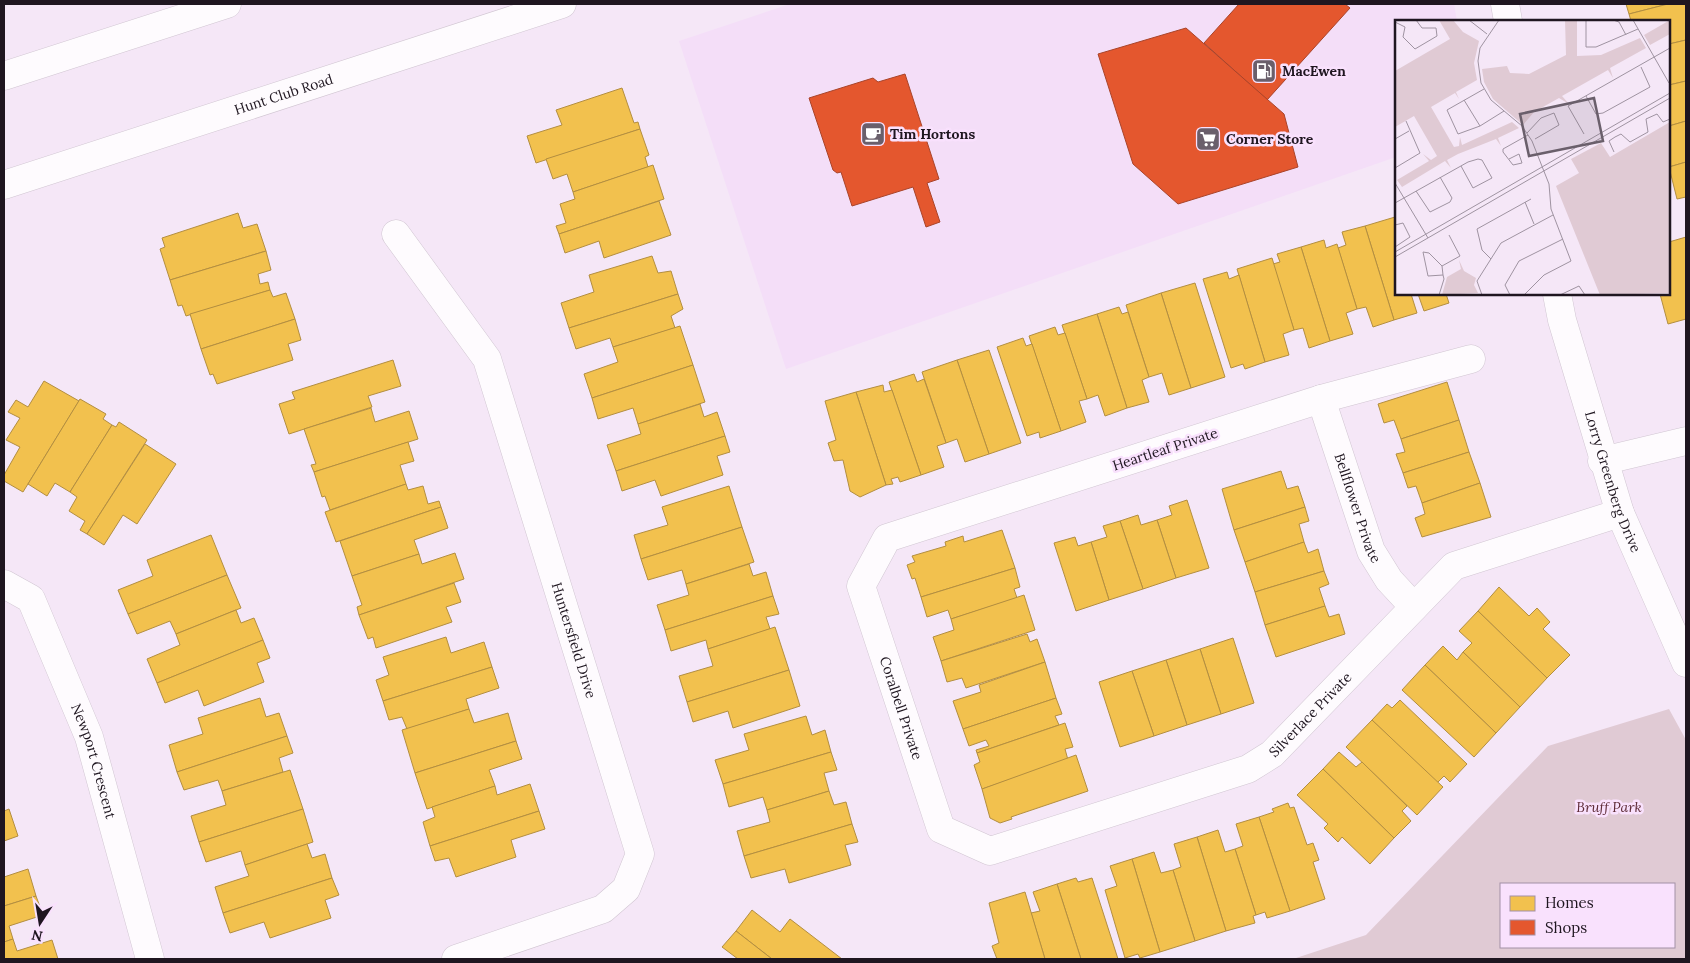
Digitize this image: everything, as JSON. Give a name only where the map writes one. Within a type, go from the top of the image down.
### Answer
[{"type":"street","points":[[4,76],[227,4]]},
{"type":"street","name":"Hunt Club Road","points":[[4,185],[562,4]]},
{"type":"street","points":[[1505,4],[1508,20]]},
{"type":"street","name":"Huntersfield Drive","points":[[396,234],[487,359],[640,854],[626,889],[603,909],[456,959]]},
{"type":"street","name":"Lorry Greenberg Drive","points":[[1557,295],[1562,320],[1602,461],[1620,513],[1686,663]]},
{"type":"street","name":"Heartleaf Private","points":[[874,563],[887,538],[1321,399],[1471,359]]},
{"type":"street","name":"Bellflower Private","points":[[1321,399],[1371,551],[1389,580],[1414,607]]},
{"type":"street","points":[[1602,461],[1686,441]]},
{"type":"street","name":"Silverlace Private","points":[[965,840],[990,851],[1248,769],[1272,754],[1454,566],[1620,513]]},
{"type":"street","name":"Coralbell Private","points":[[874,563],[861,586],[941,829],[965,840]]},
{"type":"street","name":"Newport Crescent","points":[[4,584],[31,599],[89,737],[150,959]]},
{"type":"shaded area","points":[[790,4],[1454,4],[1457,20],[1395,20],[1395,157],[786,369],[679,41]]},
{"type":"green space","name":"Bruff Park","points":[[1669,709],[1686,740],[1686,959],[1293,959],[1366,935],[1548,746]]},
{"type":"building: Homes","points":[[1626,4],[1668,4],[1629,14]]},
{"type":"building: Homes","points":[[1668,4],[1686,4],[1686,40],[1670,44],[1670,20],[1631,20],[1629,14]]},
{"type":"building: Homes","points":[[1686,40],[1686,81],[1670,85],[1670,44]]},
{"type":"building: Homes","points":[[1686,81],[1686,121],[1670,126],[1670,85]]},
{"type":"building: Homes","points":[[622,88],[634,123],[638,122],[640,129],[536,163],[527,136],[562,125],[556,110]]},
{"type":"building: Homes","points":[[1686,121],[1686,162],[1670,167],[1670,126]]},
{"type":"building: Homes","points":[[640,129],[649,155],[645,157],[648,167],[573,192],[567,174],[553,179],[546,159]]},
{"type":"building: Homes","points":[[1686,162],[1686,197],[1677,199],[1670,167]]},
{"type":"building: Homes","points":[[653,165],[664,199],[559,234],[556,226],[566,223],[560,204],[575,199],[573,192]]},
{"type":"building: Homes","points":[[659,201],[671,235],[604,258],[599,241],[565,253],[559,234]]},
{"type":"building: Homes","points":[[238,213],[243,228],[257,224],[266,251],[170,280],[160,249],[165,247],[162,238]]},
{"type":"building: Homes","points":[[1395,217],[1395,295],[1411,295],[1417,313],[1394,320],[1365,226]]},
{"type":"building: Homes","points":[[1365,226],[1394,320],[1373,327],[1366,307],[1357,309],[1338,248],[1346,245],[1342,232]]},
{"type":"building: Homes","points":[[1686,237],[1686,319],[1668,324],[1660,295],[1670,295],[1670,242]]},
{"type":"building: Homes","points":[[1324,240],[1326,248],[1337,244],[1357,309],[1346,313],[1353,334],[1330,341],[1301,247]]},
{"type":"building: Homes","points":[[1301,247],[1330,341],[1309,348],[1303,328],[1294,330],[1273,264],[1280,262],[1277,254]]},
{"type":"building: Homes","points":[[266,251],[271,270],[258,274],[260,284],[268,282],[270,290],[186,316],[182,305],[178,306],[170,280]]},
{"type":"building: Homes","points":[[652,256],[658,273],[671,271],[678,294],[569,328],[561,303],[594,292],[589,275]]},
{"type":"building: Homes","points":[[1272,258],[1294,330],[1283,334],[1289,355],[1265,362],[1237,269]]},
{"type":"building: Homes","points":[[1227,272],[1229,279],[1239,275],[1265,362],[1245,369],[1243,364],[1231,368],[1203,279]]},
{"type":"building: Homes","points":[[1195,283],[1225,377],[1191,388],[1161,293]]},
{"type":"building: Homes","points":[[270,290],[273,297],[286,293],[295,319],[201,349],[190,314]]},
{"type":"building: Homes","points":[[1161,293],[1191,388],[1169,395],[1162,373],[1149,377],[1126,305]]},
{"type":"building: Homes","points":[[678,294],[683,309],[671,316],[675,328],[613,347],[610,338],[576,349],[569,328]]},
{"type":"building: Homes","points":[[1418,295],[1446,295],[1449,303],[1424,311]]},
{"type":"building: Homes","points":[[1119,307],[1122,314],[1128,312],[1149,377],[1142,380],[1149,402],[1127,408],[1097,314]]},
{"type":"building: Homes","points":[[1097,314],[1127,408],[1105,416],[1098,395],[1087,399],[1062,325]]},
{"type":"building: Homes","points":[[295,319],[301,340],[288,344],[293,360],[217,384],[213,374],[210,375],[201,349]]},
{"type":"building: Homes","points":[[680,326],[693,365],[592,398],[584,374],[618,362],[613,347]]},
{"type":"building: Homes","points":[[1055,327],[1058,335],[1065,333],[1087,399],[1079,401],[1086,422],[1061,431],[1029,336]]},
{"type":"building: Homes","points":[[1023,338],[1026,346],[1032,344],[1061,431],[1040,438],[1039,432],[1027,436],[997,347]]},
{"type":"building: Homes","points":[[989,350],[1021,443],[989,454],[957,360]]},
{"type":"building: Homes","points":[[393,360],[401,386],[368,396],[372,407],[289,434],[279,404],[295,399],[292,392]]},
{"type":"building: Homes","points":[[957,360],[989,454],[965,462],[957,439],[946,443],[922,372]]},
{"type":"building: Homes","points":[[693,365],[705,402],[638,424],[633,408],[598,419],[592,398]]},
{"type":"building: Homes","points":[[914,374],[917,382],[924,379],[946,443],[937,446],[944,467],[921,475],[889,382]]},
{"type":"building: Homes","points":[[44,381],[79,401],[23,492],[4,481],[4,475],[20,447],[6,440],[20,418],[8,412],[16,400],[28,407]]},
{"type":"building: Homes","points":[[1447,382],[1459,420],[1401,439],[1394,420],[1384,423],[1378,404]]},
{"type":"building: Homes","points":[[883,385],[884,392],[892,390],[921,475],[900,482],[898,477],[891,479],[893,484],[886,485],[856,392]]},
{"type":"building: Homes","points":[[856,392],[886,485],[860,497],[850,491],[843,460],[834,461],[828,443],[836,440],[825,401]]},
{"type":"building: Homes","points":[[80,399],[106,414],[103,419],[112,425],[70,492],[55,483],[47,496],[28,484]]},
{"type":"building: Homes","points":[[700,404],[704,417],[717,412],[725,436],[616,471],[607,445],[641,434],[638,424]]},
{"type":"building: Homes","points":[[371,408],[375,422],[409,411],[418,439],[314,472],[311,465],[316,464],[304,429]]},
{"type":"building: Homes","points":[[1459,420],[1469,452],[1403,473],[1396,454],[1405,452],[1401,439]]},
{"type":"building: Homes","points":[[119,422],[147,440],[87,534],[80,530],[85,521],[69,511],[77,497],[70,492],[112,425],[116,427]]},
{"type":"building: Homes","points":[[725,436],[730,452],[717,456],[723,475],[661,496],[655,480],[622,491],[616,471]]},
{"type":"building: Homes","points":[[408,442],[414,461],[400,465],[406,484],[330,510],[325,496],[322,497],[314,472]]},
{"type":"building: Homes","points":[[145,444],[176,464],[137,524],[123,515],[104,545],[87,534]]},
{"type":"building: Homes","points":[[1469,452],[1480,483],[1422,503],[1416,486],[1408,488],[1403,473]]},
{"type":"building: Homes","points":[[1281,471],[1287,489],[1298,486],[1305,507],[1234,530],[1222,489]]},
{"type":"building: Homes","points":[[1480,483],[1491,517],[1422,537],[1415,518],[1425,514],[1422,503]]},
{"type":"building: Homes","points":[[406,484],[408,490],[423,486],[428,504],[439,501],[441,507],[336,542],[325,512]]},
{"type":"building: Homes","points":[[729,486],[742,527],[641,559],[634,535],[668,525],[662,507]]},
{"type":"building: Homes","points":[[1187,500],[1209,568],[1176,578],[1157,520],[1172,515],[1169,506]]},
{"type":"building: Homes","points":[[441,507],[448,528],[414,540],[419,554],[352,576],[340,541]]},
{"type":"building: Homes","points":[[1305,507],[1309,521],[1299,524],[1304,542],[1245,562],[1234,530]]},
{"type":"building: Homes","points":[[1138,515],[1141,525],[1157,520],[1176,578],[1143,589],[1120,521]]},
{"type":"building: Homes","points":[[1120,521],[1143,589],[1109,600],[1091,542],[1107,537],[1103,526]]},
{"type":"building: Homes","points":[[742,527],[754,562],[686,584],[682,570],[648,580],[641,559]]},
{"type":"building: Homes","points":[[1002,530],[1015,568],[921,597],[915,578],[912,579],[907,565],[915,562],[912,556],[946,546],[945,542],[963,536],[964,542]]},
{"type":"building: Homes","points":[[211,535],[227,575],[128,614],[118,590],[153,576],[147,560]]},
{"type":"building: Homes","points":[[1075,537],[1078,546],[1091,542],[1109,600],[1076,611],[1054,543]]},
{"type":"building: Homes","points":[[1304,542],[1308,553],[1318,549],[1324,571],[1255,592],[1245,562]]},
{"type":"building: Homes","points":[[455,553],[464,579],[359,615],[357,607],[362,605],[352,576],[419,554],[422,564]]},
{"type":"building: Homes","points":[[749,564],[753,576],[766,572],[773,596],[665,630],[657,605],[689,595],[686,584]]},
{"type":"building: Homes","points":[[1015,568],[1020,587],[1014,589],[1017,598],[951,619],[948,610],[927,617],[921,597]]},
{"type":"building: Homes","points":[[1324,571],[1329,584],[1319,588],[1325,606],[1265,625],[1255,592]]},
{"type":"building: Homes","points":[[227,575],[241,608],[176,634],[170,621],[137,634],[128,614]]},
{"type":"building: Homes","points":[[454,583],[461,602],[446,607],[452,622],[376,648],[373,637],[368,639],[359,615]]},
{"type":"building: Homes","points":[[1499,587],[1529,616],[1537,608],[1550,622],[1543,629],[1570,655],[1547,678],[1478,611]]},
{"type":"building: Homes","points":[[1024,595],[1035,630],[941,661],[933,637],[954,630],[951,619]]},
{"type":"building: Homes","points":[[773,596],[779,614],[766,617],[770,629],[708,649],[706,640],[671,651],[665,630]]},
{"type":"building: Homes","points":[[1325,606],[1329,617],[1339,614],[1345,634],[1276,657],[1265,625]]},
{"type":"building: Homes","points":[[236,610],[241,623],[254,618],[263,640],[157,683],[147,659],[180,645],[176,634]]},
{"type":"building: Homes","points":[[1478,611],[1547,678],[1520,707],[1463,652],[1472,643],[1459,631]]},
{"type":"building: Homes","points":[[775,627],[789,670],[687,702],[679,676],[713,666],[708,649]]},
{"type":"building: Homes","points":[[1027,634],[1030,642],[1037,639],[1045,662],[966,688],[962,678],[947,682],[941,661]]},
{"type":"building: Homes","points":[[446,637],[451,653],[484,642],[492,667],[383,701],[376,680],[389,675],[383,657]]},
{"type":"building: Homes","points":[[1233,638],[1254,703],[1221,714],[1200,649]]},
{"type":"building: Homes","points":[[263,640],[270,658],[257,663],[264,682],[204,706],[198,690],[165,703],[157,683]]},
{"type":"building: Homes","points":[[1443,646],[1457,660],[1463,652],[1520,707],[1496,733],[1425,665]]},
{"type":"building: Homes","points":[[1200,649],[1221,714],[1187,725],[1166,660]]},
{"type":"building: Homes","points":[[1166,660],[1187,725],[1154,736],[1132,671]]},
{"type":"building: Homes","points":[[1045,662],[1056,698],[963,729],[953,701],[981,692],[979,685]]},
{"type":"building: Homes","points":[[1425,665],[1496,733],[1474,757],[1402,690]]},
{"type":"building: Homes","points":[[492,667],[499,688],[466,699],[469,709],[407,729],[402,717],[389,720],[383,701]]},
{"type":"building: Homes","points":[[789,670],[800,706],[733,728],[728,711],[693,722],[687,702]]},
{"type":"building: Homes","points":[[1132,671],[1154,736],[1120,747],[1099,682]]},
{"type":"building: Homes","points":[[260,698],[266,717],[279,713],[287,736],[177,772],[169,745],[203,734],[198,718]]},
{"type":"building: Homes","points":[[1056,698],[1062,714],[1055,716],[1059,725],[977,753],[976,750],[989,746],[986,740],[969,746],[963,729]]},
{"type":"building: Homes","points":[[1400,700],[1467,764],[1450,782],[1444,776],[1437,783],[1372,720],[1387,704],[1392,708]]},
{"type":"building: Homes","points":[[469,709],[474,723],[508,713],[516,741],[415,773],[402,730]]},
{"type":"building: Homes","points":[[806,716],[812,735],[825,730],[831,752],[723,784],[715,760],[749,750],[744,734]]},
{"type":"building: Homes","points":[[1372,720],[1443,787],[1417,815],[1346,747]]},
{"type":"building: Homes","points":[[1065,723],[1073,747],[1065,749],[1068,760],[982,789],[974,765],[980,762],[977,753]]},
{"type":"building: Homes","points":[[287,736],[293,753],[279,758],[283,772],[222,791],[218,780],[184,790],[177,772]]},
{"type":"building: Homes","points":[[516,741],[522,759],[489,770],[495,786],[427,809],[415,773]]},
{"type":"building: Homes","points":[[831,752],[837,770],[824,773],[829,791],[767,810],[763,797],[729,807],[723,784]]},
{"type":"building: Homes","points":[[1339,752],[1356,767],[1362,762],[1407,806],[1402,811],[1411,821],[1394,838],[1323,769]]},
{"type":"building: Homes","points":[[1076,755],[1088,791],[1011,817],[1012,819],[1000,823],[990,818],[982,789]]},
{"type":"building: Homes","points":[[1323,769],[1394,838],[1370,864],[1342,837],[1338,842],[1324,828],[1328,824],[1297,795]]},
{"type":"building: Homes","points":[[290,770],[303,809],[199,842],[191,816],[226,805],[222,791]]},
{"type":"building: Homes","points":[[530,784],[539,811],[430,846],[423,822],[435,817],[432,807],[495,786],[497,795]]},
{"type":"building: Homes","points":[[829,791],[834,805],[846,802],[852,824],[744,856],[737,831],[770,822],[767,810]]},
{"type":"building: Homes","points":[[1288,803],[1290,808],[1294,807],[1307,845],[1313,843],[1319,860],[1313,862],[1325,899],[1290,911],[1259,817],[1274,812],[1272,809]]},
{"type":"building: Homes","points":[[9,809],[18,836],[4,841],[4,811]]},
{"type":"building: Homes","points":[[303,809],[313,842],[245,865],[241,851],[206,862],[199,842]]},
{"type":"building: Homes","points":[[539,811],[545,829],[511,840],[516,857],[456,877],[449,858],[435,861],[430,846]]},
{"type":"building: Homes","points":[[1259,817],[1290,911],[1267,918],[1265,912],[1256,915],[1235,849],[1243,846],[1236,824]]},
{"type":"building: Homes","points":[[852,824],[858,842],[845,845],[851,865],[789,883],[785,869],[751,878],[744,856]]},
{"type":"building: Homes","points":[[1218,830],[1225,852],[1235,849],[1256,915],[1253,916],[1255,923],[1226,931],[1197,837]]},
{"type":"building: Homes","points":[[1197,837],[1226,931],[1195,941],[1173,870],[1181,867],[1174,844]]},
{"type":"building: Homes","points":[[307,844],[312,858],[325,854],[332,878],[223,913],[215,887],[249,876],[245,865]]},
{"type":"building: Homes","points":[[1154,852],[1161,873],[1173,870],[1195,941],[1160,952],[1132,859]]},
{"type":"building: Homes","points":[[1132,859],[1160,952],[1140,958],[1138,954],[1125,958],[1105,890],[1117,886],[1110,866]]},
{"type":"building: Homes","points":[[28,869],[36,896],[4,906],[4,877]]},
{"type":"building: Homes","points":[[332,878],[339,895],[325,900],[331,918],[270,938],[264,922],[230,933],[223,913]]},
{"type":"building: Homes","points":[[1076,878],[1078,882],[1092,878],[1118,959],[1081,959],[1057,884]]},
{"type":"building: Homes","points":[[1057,884],[1081,959],[1045,959],[1031,913],[1040,911],[1033,892]]},
{"type":"building: Homes","points":[[1025,892],[1045,959],[997,959],[992,946],[999,943],[989,903]]},
{"type":"building: Homes","points":[[36,896],[43,915],[9,926],[13,939],[4,942],[4,906]]},
{"type":"building: Homes","points":[[752,910],[780,932],[790,919],[842,959],[772,959],[736,931]]},
{"type":"building: Homes","points":[[736,931],[772,959],[738,959],[722,947]]},
{"type":"building: Homes","points":[[13,939],[17,951],[52,940],[58,959],[4,959],[4,942]]},
{"type":"building: Shops","name":"MacEwen","points":[[1239,4],[1345,4],[1350,8],[1267,100],[1204,43]]},
{"type":"building: Shops","name":"Corner Store","points":[[1186,28],[1284,114],[1298,167],[1178,204],[1133,164],[1098,54]]},
{"type":"building: Shops","name":"Tim Hortons","points":[[905,74],[939,179],[927,183],[940,222],[926,227],[913,187],[852,206],[841,172],[837,173],[833,170],[809,98],[873,78],[878,82]]},
{"type":"place","name":"MacEwen","points":[[1264,71]]},
{"type":"place","name":"Tim Hortons","points":[[873,134]]},
{"type":"place","name":"Corner Store","points":[[1208,139]]}]
